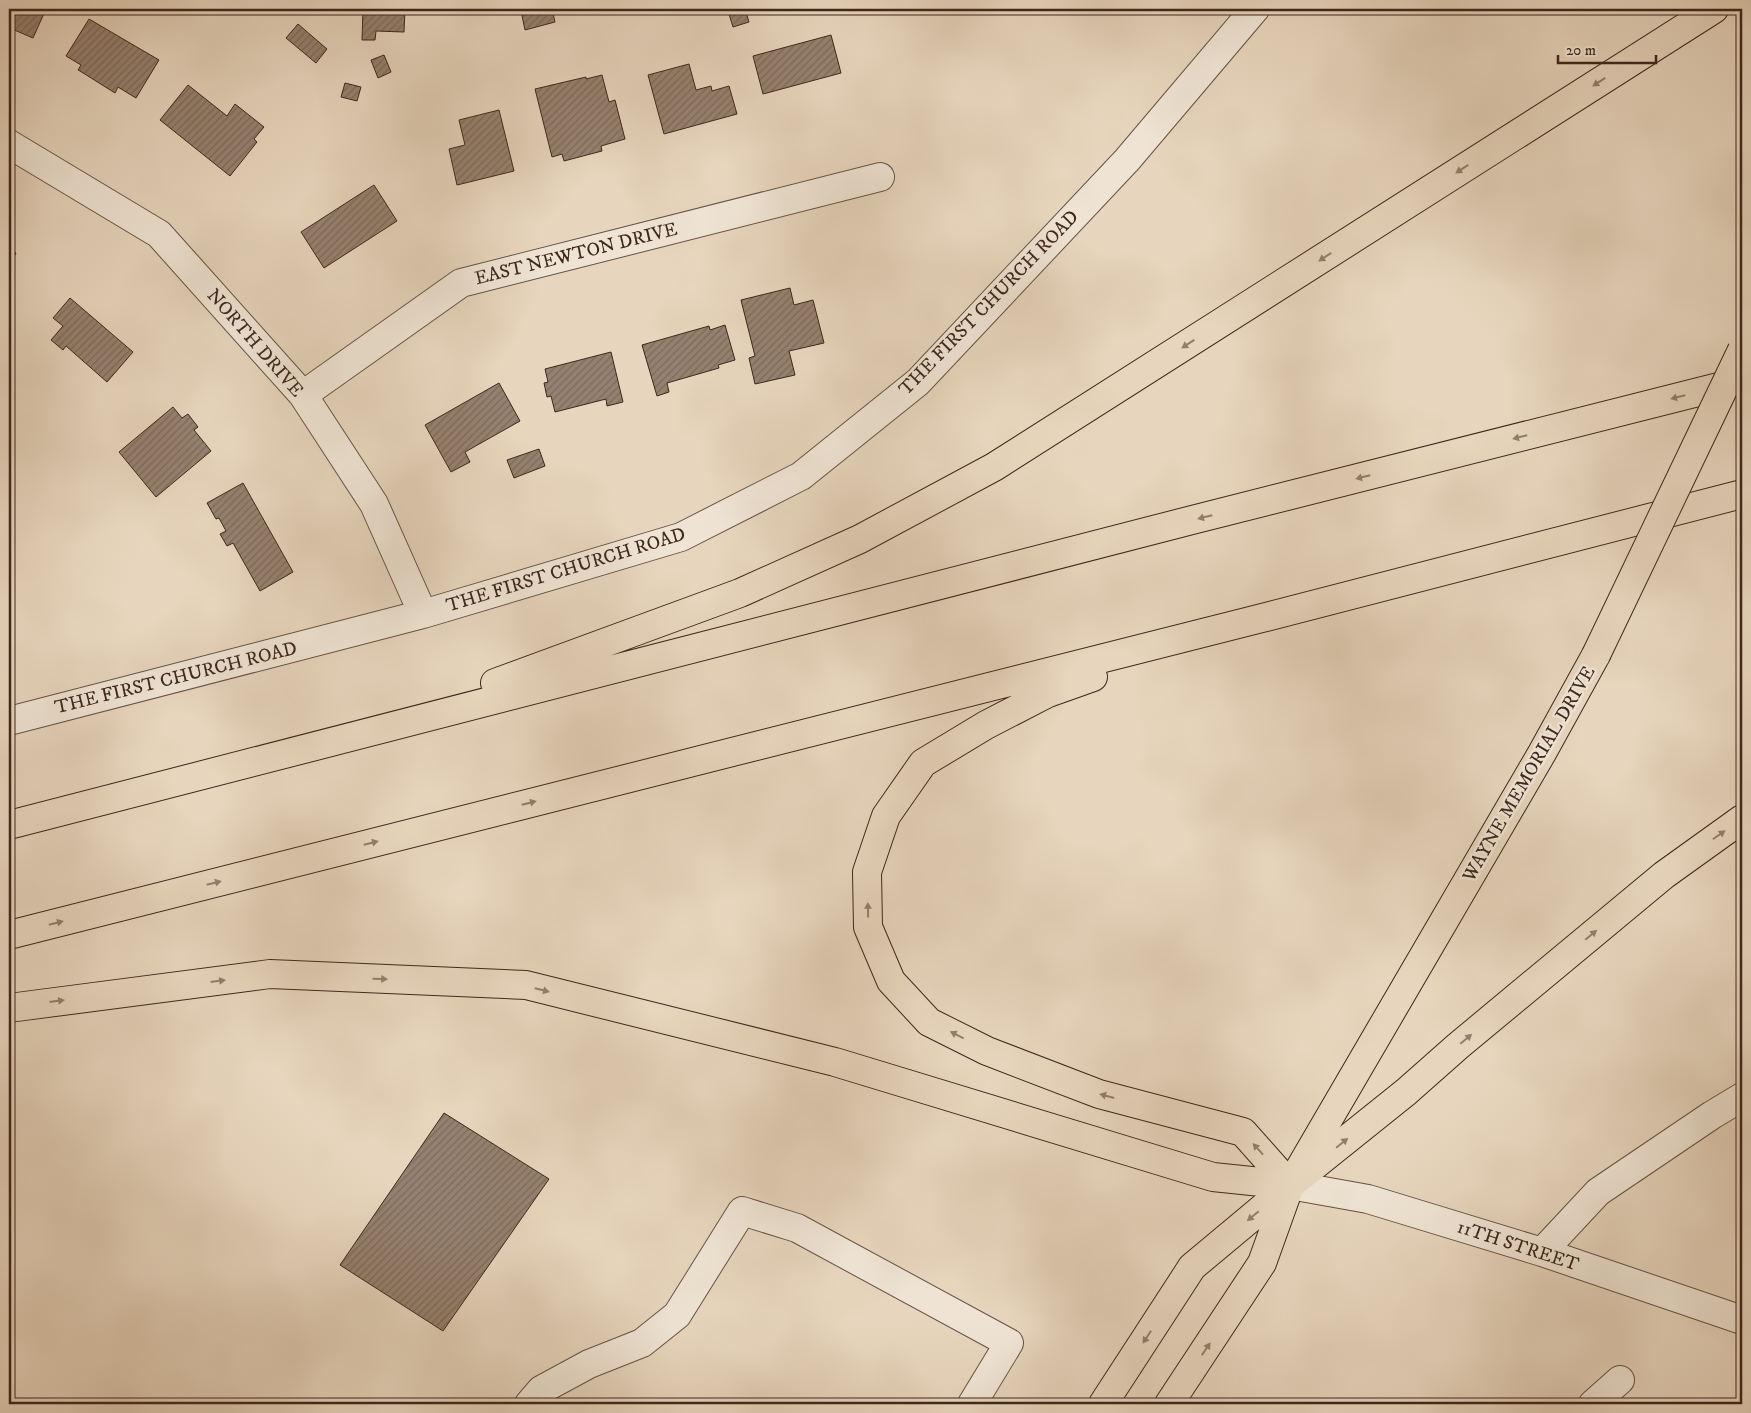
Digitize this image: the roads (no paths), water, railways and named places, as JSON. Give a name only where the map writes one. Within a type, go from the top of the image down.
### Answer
[{"type":"main road","points":[[345,738],[740,594],[860,539],[994,467],[1714,9]]},
{"type":"main road","name":"WAYNE MEMORIAL DRIVE","points":[[1169,1404],[1262,1263],[1290,1185],[1537,762],[1596,655],[1742,350]]},
{"type":"main road","points":[[9,824],[1742,381]]},
{"type":"main road","points":[[9,935],[1262,618],[1742,494]]},
{"type":"main road","points":[[1262,618],[1048,693],[986,725],[923,763],[886,816],[870,863],[867,872],[868,927],[891,981],[929,1022],[987,1051],[1099,1094],[1243,1132],[1290,1185]]},
{"type":"main road","points":[[9,1008],[270,974],[526,986],[835,1062],[1213,1177],[1290,1185],[1406,1092],[1458,1046],[1664,874],[1742,819]]},
{"type":"main road","name":"WAYNE MEMORIAL DRIVE","points":[[1103,1404],[1192,1267],[1290,1185]]},
{"type":"street","name":"THE FIRST CHURCH ROAD","points":[[9,721],[423,614],[682,537],[801,476],[918,382],[1127,160],[1255,9]]},
{"type":"street","name":"NORTH DRIVE","points":[[9,144],[159,234],[302,395],[374,504],[423,614]]},
{"type":"street","name":"EAST NEWTON DRIVE","points":[[302,395],[461,283],[880,177]]},
{"type":"street","points":[[1542,1252],[1598,1192],[1742,1097]]},
{"type":"street","name":"11TH STREET","points":[[1290,1185],[1368,1199],[1542,1252],[1742,1320]]},
{"type":"street","points":[[529,1404],[541,1390],[589,1364],[642,1343],[677,1315],[742,1212],[797,1228],[1009,1343],[972,1404]]},
{"type":"street","points":[[1593,1404],[1620,1380]]}]
